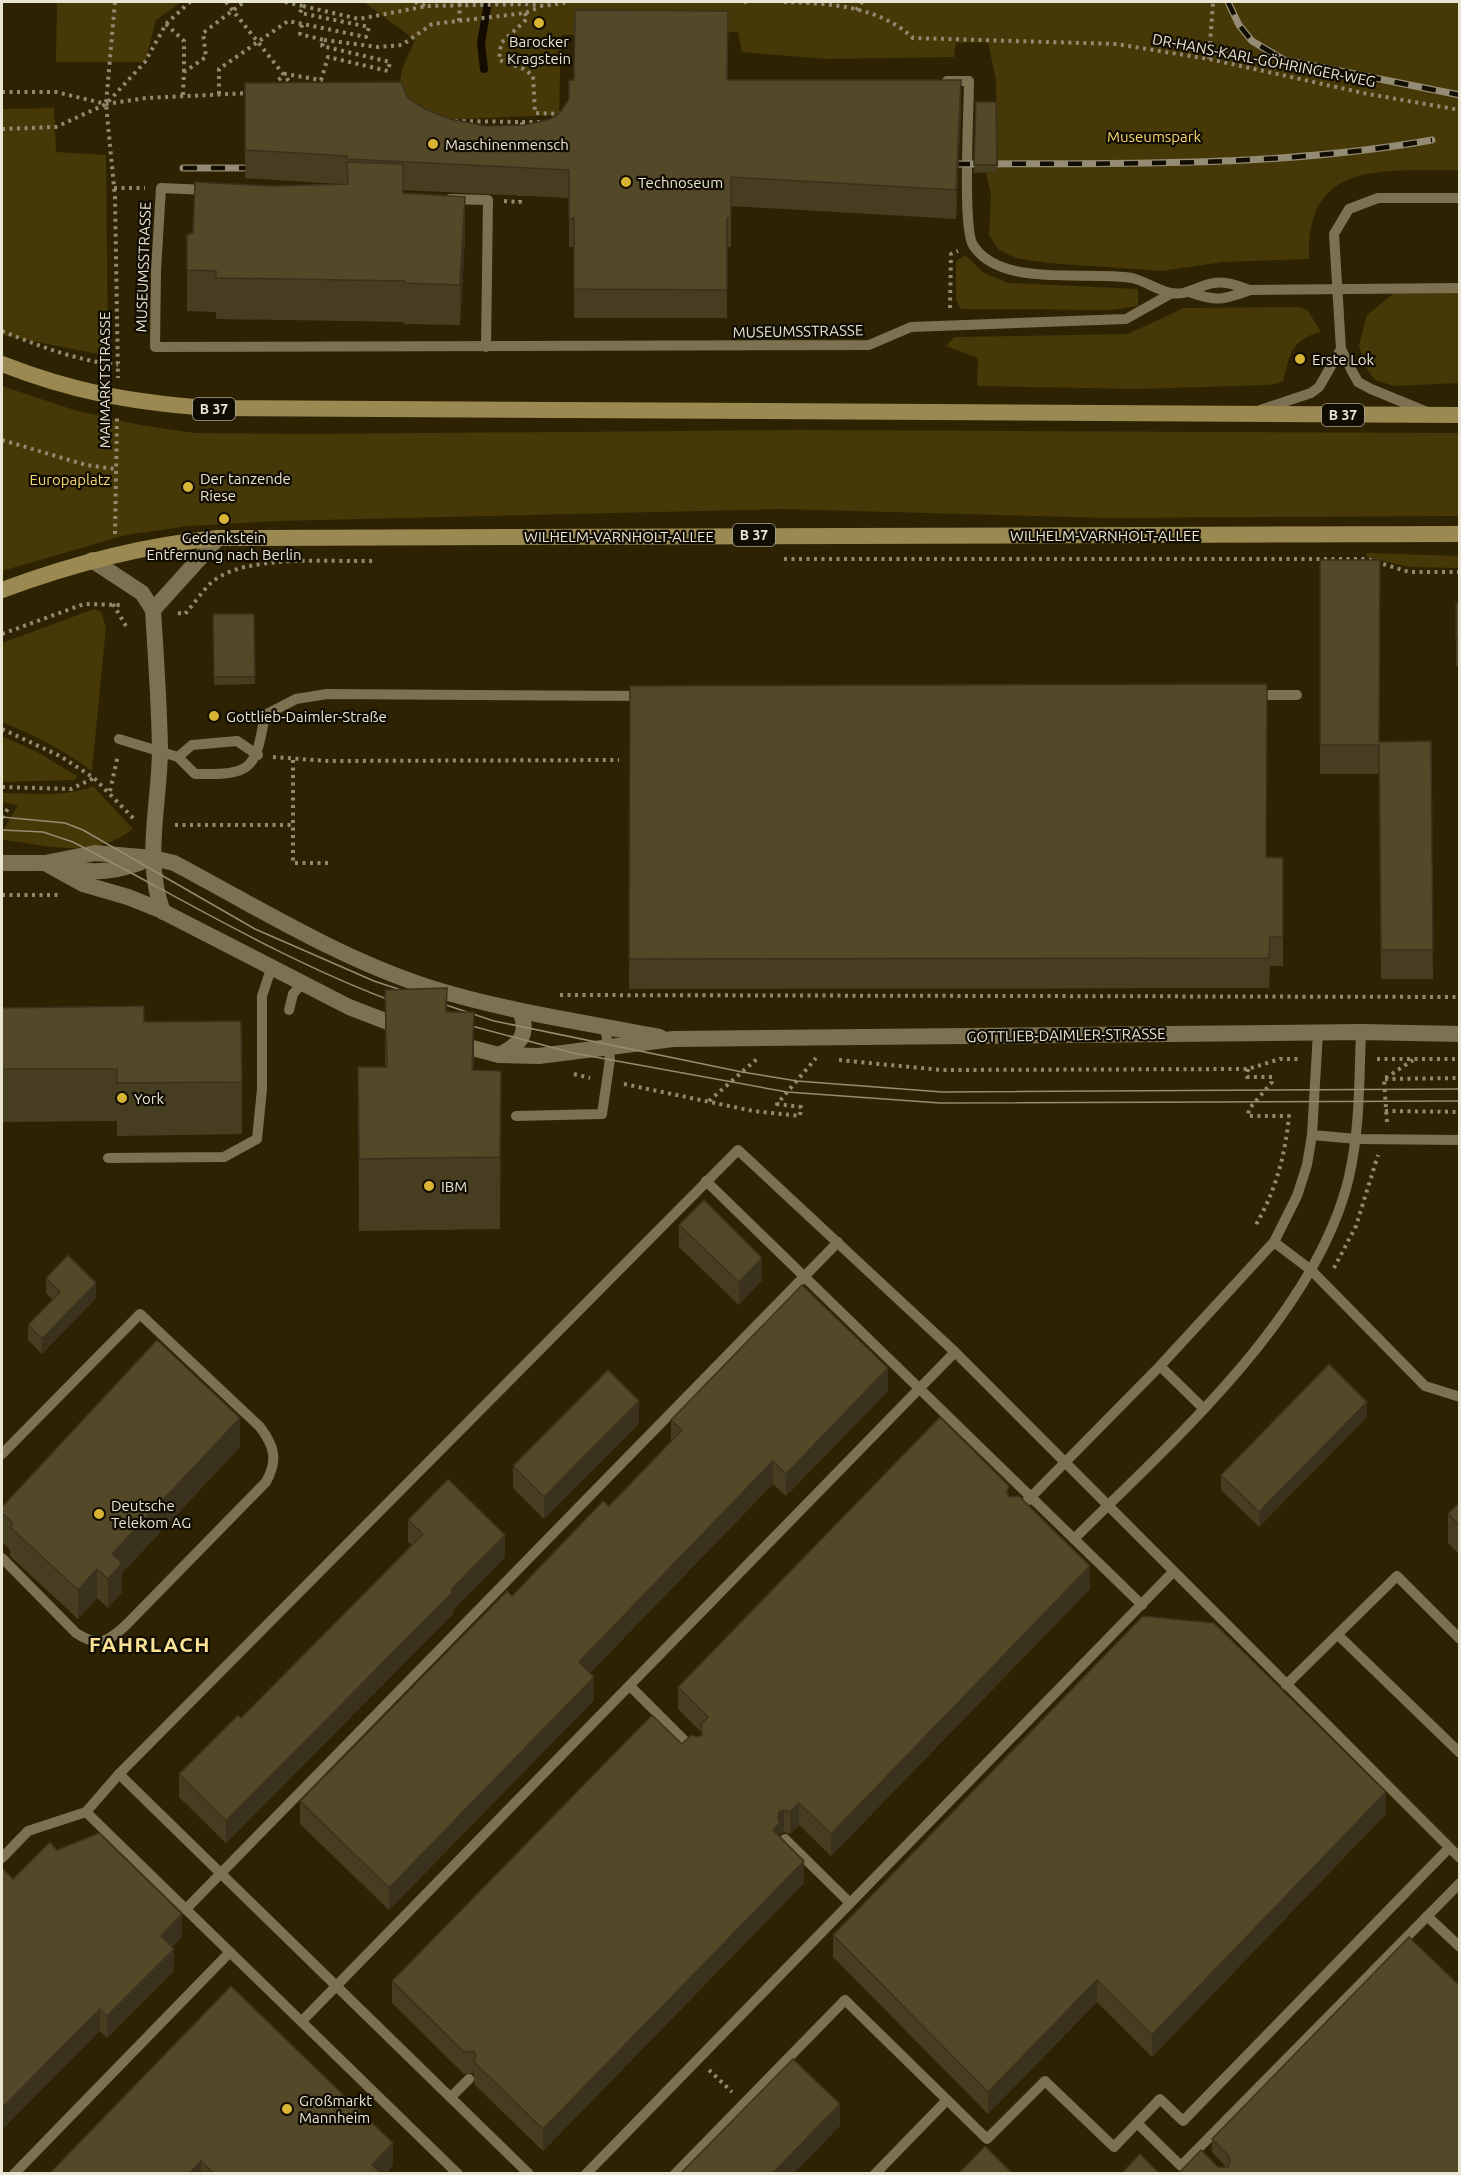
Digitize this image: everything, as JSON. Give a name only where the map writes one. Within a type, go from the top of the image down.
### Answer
[{"type":"main road","name":"B 37","points":[[2,364],[50,383],[117,399],[207,408],[1460,415]]},
{"type":"main road","name":"WILHELM-VARNHOLT-ALLEE","points":[[2,590],[51,571],[92,560],[219,538],[1460,534]]},
{"type":"street","points":[[153,610],[219,538]]},
{"type":"street","points":[[92,560],[142,593],[153,610],[160,749],[153,858],[155,886],[163,912]]},
{"type":"street","name":"GOTTLIEB-DAIMLER-STRASSE","points":[[2,863],[45,863],[96,854],[153,858],[174,863],[320,942],[427,987],[521,1013],[673,1039]]},
{"type":"street","name":"GOTTLIEB-DAIMLER-STRASSE","points":[[45,863],[83,884],[129,897],[163,912],[349,1007],[417,1034]]},
{"type":"street","points":[[499,1055],[514,1047],[522,1039],[525,1028],[521,1013]]},
{"type":"street","name":"GOTTLIEB-DAIMLER-STRASSE","points":[[437,1039],[499,1055],[540,1056],[609,1049],[673,1039],[1318,1032],[1460,1034]]},
{"type":"lane","name":"MUSEUMSSTRASSE","points":[[934,81],[969,81],[968,214],[972,243],[988,261],[1024,273],[1132,278],[1172,293],[1189,292],[1212,283],[1225,282],[1250,290],[1460,288]]},
{"type":"lane","name":"MUSEUMSSTRASSE","points":[[219,190],[161,188],[156,271],[155,347],[869,345],[911,327],[1126,319],[1172,293]]},
{"type":"lane","points":[[442,198],[488,200],[486,347]]},
{"type":"lane","points":[[1436,415],[1385,396],[1358,382],[1341,349],[1335,234],[1349,209],[1378,198],[1460,198]]},
{"type":"lane","name":"MUSEUMSSTRASSE","points":[[1189,292],[1212,300],[1224,300],[1250,290]]},
{"type":"lane","points":[[1249,414],[1311,393],[1320,387],[1341,349]]},
{"type":"lane","points":[[119,739],[160,749],[178,757],[195,774],[219,774],[243,771],[258,754],[265,715],[296,699],[327,694],[658,696]]},
{"type":"lane","points":[[1239,695],[1297,695]]},
{"type":"lane","points":[[178,757],[192,745],[237,741],[258,754]]},
{"type":"lane","points":[[108,1158],[224,1157],[257,1139],[262,1089],[261,996],[272,966]]},
{"type":"lane","points":[[289,1010],[293,994],[303,982]]},
{"type":"lane","points":[[516,1116],[602,1114],[609,1049],[605,1026]]},
{"type":"lane","points":[[1014,1513],[1160,1366],[1274,1242],[1297,1196],[1307,1165],[1312,1135],[1318,1032]]},
{"type":"lane","points":[[1074,1539],[1204,1409],[1285,1310],[1311,1270],[1335,1220],[1357,1139],[1361,1032]]},
{"type":"lane","points":[[1312,1135],[1357,1139],[1460,1140]]},
{"type":"lane","points":[[2,1858],[28,1831],[86,1812],[119,1774],[738,1150],[955,1352],[1460,1858]]},
{"type":"lane","points":[[706,1181],[1142,1605]]},
{"type":"lane","points":[[186,1910],[838,1242]]},
{"type":"lane","points":[[1274,1242],[1311,1270],[1425,1386],[1460,1397]]},
{"type":"lane","points":[[2,1454],[140,1314],[260,1427],[271,1442],[275,1454],[274,1467],[266,1482],[127,1624],[103,1642],[89,1641],[76,1633],[2,1558]]},
{"type":"lane","points":[[302,2022],[955,1352]]},
{"type":"lane","points":[[1160,1366],[1204,1409]]},
{"type":"lane","points":[[586,2174],[1173,1572]]},
{"type":"lane","points":[[1286,1685],[1397,1576],[1460,1639]]},
{"type":"lane","points":[[1338,1635],[1460,1753]]},
{"type":"lane","points":[[630,1686],[696,1752]]},
{"type":"lane","points":[[119,1774],[530,2174]]},
{"type":"lane","points":[[86,1812],[458,2174]]},
{"type":"lane","points":[[785,1839],[850,1903]]},
{"type":"lane","points":[[675,2174],[845,2000],[987,2139],[1046,2081],[1114,2147],[1160,2099],[1184,2121],[1296,2003],[1449,1848]]},
{"type":"lane","points":[[1137,2123],[1181,2166],[1460,1884]]},
{"type":"lane","points":[[1427,1916],[1460,1947]]},
{"type":"lane","points":[[14,2174],[230,1952]]},
{"type":"lane","points":[[451,2097],[469,2079]]},
{"type":"lane","points":[[875,2174],[947,2100]]},
{"type":"lane","points":[[1198,2149],[1206,2157]]},
{"type":"path","name":"MAIMARKTSTRASSE","points":[[115,2],[106,104],[115,204],[118,365],[115,555]]},
{"type":"path","points":[[106,104],[145,62],[166,24],[190,2]]},
{"type":"path","points":[[226,2],[294,88]]},
{"type":"path","points":[[183,72],[206,57],[203,33],[244,2]]},
{"type":"path","points":[[285,2],[359,19],[427,6],[460,4],[544,6]]},
{"type":"path","points":[[415,2],[427,6]]},
{"type":"path","points":[[302,24],[300,34],[324,40],[378,47],[402,45],[432,24],[525,13],[544,6],[568,2]]},
{"type":"path","points":[[744,2],[750,2]]},
{"type":"path","name":"DR-HANS-KARL-GÖHRINGER-WEG","points":[[784,2],[834,3],[903,28],[913,38],[1116,45],[1209,58],[1358,92],[1460,110]]},
{"type":"path","points":[[856,10],[862,2]]},
{"type":"path","points":[[1209,58],[1213,2]]},
{"type":"path","points":[[459,21],[460,4]]},
{"type":"path","points":[[219,94],[219,69],[288,21],[366,37],[369,27],[300,13],[303,6]]},
{"type":"path","points":[[525,13],[527,19],[501,43],[499,60],[533,76],[536,113],[564,112],[564,121]]},
{"type":"path","points":[[166,24],[184,40],[183,96]]},
{"type":"path","points":[[285,74],[321,80],[328,57],[388,71],[390,62],[322,46],[324,40]]},
{"type":"path","points":[[270,87],[285,74]]},
{"type":"path","points":[[2,92],[56,92],[106,104]]},
{"type":"path","points":[[2,129],[56,127],[106,104],[146,98],[254,93]]},
{"type":"path","points":[[452,121],[554,121]]},
{"type":"path","points":[[522,122],[522,134]]},
{"type":"path","points":[[114,188],[161,188]]},
{"type":"path","points":[[488,200],[520,202],[520,191]]},
{"type":"path","points":[[950,324],[951,254]]},
{"type":"path","points":[[2,332],[99,363],[118,365]]},
{"type":"path","points":[[2,440],[86,465],[116,469]]},
{"type":"path","points":[[779,560],[1367,559],[1409,572],[1460,572]]},
{"type":"path","points":[[153,610],[185,614],[212,582],[242,568],[265,564],[376,561]]},
{"type":"path","points":[[2,634],[84,604],[113,604],[126,626]]},
{"type":"path","points":[[2,729],[60,756],[94,778],[135,820],[156,824],[292,825]]},
{"type":"path","points":[[110,792],[119,739]]},
{"type":"path","points":[[258,754],[292,759],[618,760]]},
{"type":"path","points":[[292,759],[293,863],[328,863]]},
{"type":"path","points":[[2,788],[71,789],[94,778]]},
{"type":"path","points":[[2,807],[9,807],[2,818]]},
{"type":"path","points":[[556,996],[1460,997]]},
{"type":"path","points":[[761,1055],[708,1101],[753,1111],[800,1116],[801,1107],[777,1104],[816,1058]]},
{"type":"path","points":[[805,1058],[941,1070],[1248,1069],[1280,1059],[1315,1059]]},
{"type":"path","points":[[1360,1060],[1460,1059]]},
{"type":"path","points":[[1248,1069],[1247,1077],[1272,1077],[1272,1082],[1249,1109],[1248,1116],[1289,1116],[1279,1174],[1265,1210],[1254,1228]]},
{"type":"path","points":[[1384,1079],[1460,1078]]},
{"type":"path","points":[[1384,1111],[1460,1112]]},
{"type":"path","points":[[698,2059],[744,2103]]},
{"type":"green space","points":[[57,2],[181,2],[156,20],[145,62],[56,62]]},
{"type":"green space","name":"Museumspark","points":[[364,2],[1459,2],[1459,170],[1378,172],[1355,177],[1336,187],[1321,202],[1312,226],[1309,259],[1223,262],[1162,271],[1048,263],[1016,258],[999,250],[989,235],[991,194],[986,173],[997,172],[996,80],[988,42],[956,43],[954,57],[827,59],[742,52],[738,32],[561,35],[559,115],[432,120],[396,108],[402,69],[415,40]]},
{"type":"green space","points":[[54,108],[56,152],[106,155],[108,356],[2,335],[2,109]]},
{"type":"green space","points":[[965,255],[984,273],[1008,283],[1138,289],[1138,306],[1110,310],[961,309],[956,300],[956,261]]},
{"type":"green space","points":[[1401,287],[1459,287],[1459,344],[1454,344],[1459,345],[1459,383],[1394,386],[1375,380],[1364,365],[1359,345],[1367,315]]},
{"type":"green space","points":[[1300,307],[1308,311],[1321,332],[1297,344],[1290,356],[1283,382],[1269,385],[1138,389],[977,386],[978,358],[946,346],[954,337],[1128,334],[1184,308]]},
{"type":"green space","name":"Europaplatz","points":[[2,386],[74,410],[140,425],[194,433],[796,430],[1459,433],[1459,516],[1107,518],[780,509],[278,521],[189,526],[126,535],[2,571]]},
{"type":"green space","points":[[1367,553],[1459,556],[1459,568],[1410,567],[1366,557]]},
{"type":"green space","points":[[94,609],[101,612],[106,627],[92,771],[71,756],[2,722],[2,643]]},
{"type":"green space","points":[[2,736],[37,752],[77,776],[74,780],[2,782]]},
{"type":"green space","points":[[93,786],[133,829],[118,839],[86,847],[53,847],[2,840],[2,832],[18,805],[2,802],[2,793],[59,793]]},
{"type":"building","name":"Technoseum","points":[[575,10],[728,11],[727,80],[961,80],[956,190],[731,177],[731,218],[727,218],[727,290],[574,289],[574,218],[569,219],[569,170],[347,159],[347,156],[245,150],[245,83],[401,82],[408,98],[425,109],[450,119],[486,126],[525,125],[550,119],[559,114],[569,99],[569,80],[574,80]]},
{"type":"building","points":[[976,102],[996,102],[997,165],[974,165]]},
{"type":"building","points":[[347,162],[403,164],[403,193],[465,197],[460,285],[404,283],[404,281],[216,278],[216,271],[187,270],[187,235],[193,233],[195,182],[271,186],[348,184]]},
{"type":"building","points":[[1320,560],[1380,560],[1379,742],[1431,741],[1433,950],[1381,950],[1379,745],[1320,745]]},
{"type":"building","points":[[1456,603],[1460,603],[1460,638],[1456,638]]},
{"type":"building","points":[[213,614],[254,614],[255,677],[214,677]]},
{"type":"building","points":[[1267,684],[1266,857],[1283,858],[1283,937],[1270,937],[1269,958],[629,959],[630,686]]},
{"type":"building","points":[[447,988],[446,1012],[474,1012],[472,1070],[501,1071],[500,1157],[359,1159],[358,1067],[387,1067],[385,990]]},
{"type":"building","points":[[144,1006],[144,1022],[241,1021],[242,1082],[117,1083],[117,1069],[2,1069],[2,1008]]},
{"type":"building","points":[[704,1200],[762,1258],[739,1282],[679,1225]]},
{"type":"building","points":[[68,1255],[96,1283],[42,1339],[28,1325],[60,1292],[46,1278]]},
{"type":"building","points":[[802,1285],[888,1368],[786,1474],[773,1461],[579,1662],[594,1677],[389,1888],[300,1801],[507,1591],[512,1596],[603,1501],[609,1506],[682,1430],[671,1420]]},
{"type":"building","name":"Deutsche Telekom AG","points":[[157,1340],[240,1418],[112,1554],[122,1563],[108,1579],[97,1569],[78,1590],[10,1527],[13,1523],[2,1513],[2,1507]]},
{"type":"building","points":[[1329,1364],[1367,1402],[1259,1512],[1221,1475]]},
{"type":"building","points":[[608,1370],[639,1401],[544,1497],[513,1466]]},
{"type":"building","points":[[940,1417],[1009,1486],[1007,1492],[1009,1497],[1019,1496],[1090,1566],[831,1834],[799,1803],[790,1812],[784,1810],[779,1812],[780,1823],[773,1830],[804,1861],[543,2129],[474,2062],[476,2056],[474,2051],[464,2052],[392,1981],[652,1715],[682,1744],[691,1735],[697,1737],[702,1735],[701,1724],[708,1717],[678,1687]]},
{"type":"building","points":[[448,1479],[505,1535],[451,1590],[453,1592],[226,1821],[179,1774],[238,1715],[241,1718],[423,1534],[408,1520]]},
{"type":"building","points":[[1460,1502],[1460,1526],[1448,1514]]},
{"type":"building","points":[[1143,1616],[1214,1623],[1386,1792],[1152,2035],[1097,1980],[988,2092],[833,1935]]},
{"type":"building","points":[[99,1833],[182,1914],[161,1936],[174,1949],[107,2016],[100,2009],[2,2108],[2,1868],[13,1879],[50,1842],[57,1850]]},
{"type":"building","points":[[1409,1937],[1460,1986],[1460,2172],[1458,2174],[1178,2174],[1201,2150],[1218,2167],[1228,2167],[1229,2156],[1212,2139]]},
{"type":"building","points":[[231,1986],[393,2143],[372,2165],[382,2174],[214,2174],[201,2161],[189,2174],[49,2174]]},
{"type":"building","points":[[793,2059],[840,2104],[772,2174],[680,2174]]},
{"type":"building","points":[[985,2146],[1013,2174],[958,2174]]},
{"type":"building","points":[[1140,2154],[1160,2174],[1121,2174]]},
{"type":"waterway","points":[[484,69],[481,43],[488,2]]},
{"type":"tram line","points":[[2,817],[65,823],[83,830],[255,929],[374,981],[494,1021],[742,1072],[797,1081],[942,1092],[1460,1089]]},
{"type":"tram line","points":[[2,830],[43,832],[73,842],[274,949],[400,1004]]},
{"type":"tram line","points":[[457,1022],[573,1053],[787,1092],[940,1103],[1460,1101]]},
{"type":"railway","points":[[1228,2],[1239,25],[1252,41],[1284,60],[1460,95]]},
{"type":"railway","points":[[956,164],[1254,160],[1373,149],[1432,140]]},
{"type":"railway","points":[[183,168],[245,168]]},
{"type":"place","name":"Barocker Kragstein","points":[[539,23]]},
{"type":"place","name":"Maschinenmensch","points":[[433,144]]},
{"type":"place","name":"Technoseum","points":[[626,182]]},
{"type":"place","name":"Erste Lok","points":[[1300,359]]},
{"type":"place","name":"Der tanzende Riese","points":[[188,487]]},
{"type":"place","name":"Gedenkstein Entfernung nach Berlin","points":[[224,519]]},
{"type":"place","name":"Gottlieb-Daimler-Straße","points":[[214,716]]},
{"type":"place","name":"York","points":[[122,1098]]},
{"type":"place","name":"IBM","points":[[429,1186]]},
{"type":"place","name":"Deutsche Telekom AG","points":[[99,1514]]},
{"type":"place","name":"Großmarkt Mannheim","points":[[287,2109]]},
{"type":"district","name":"FAHRLACH","points":[[150,1644]]}]
